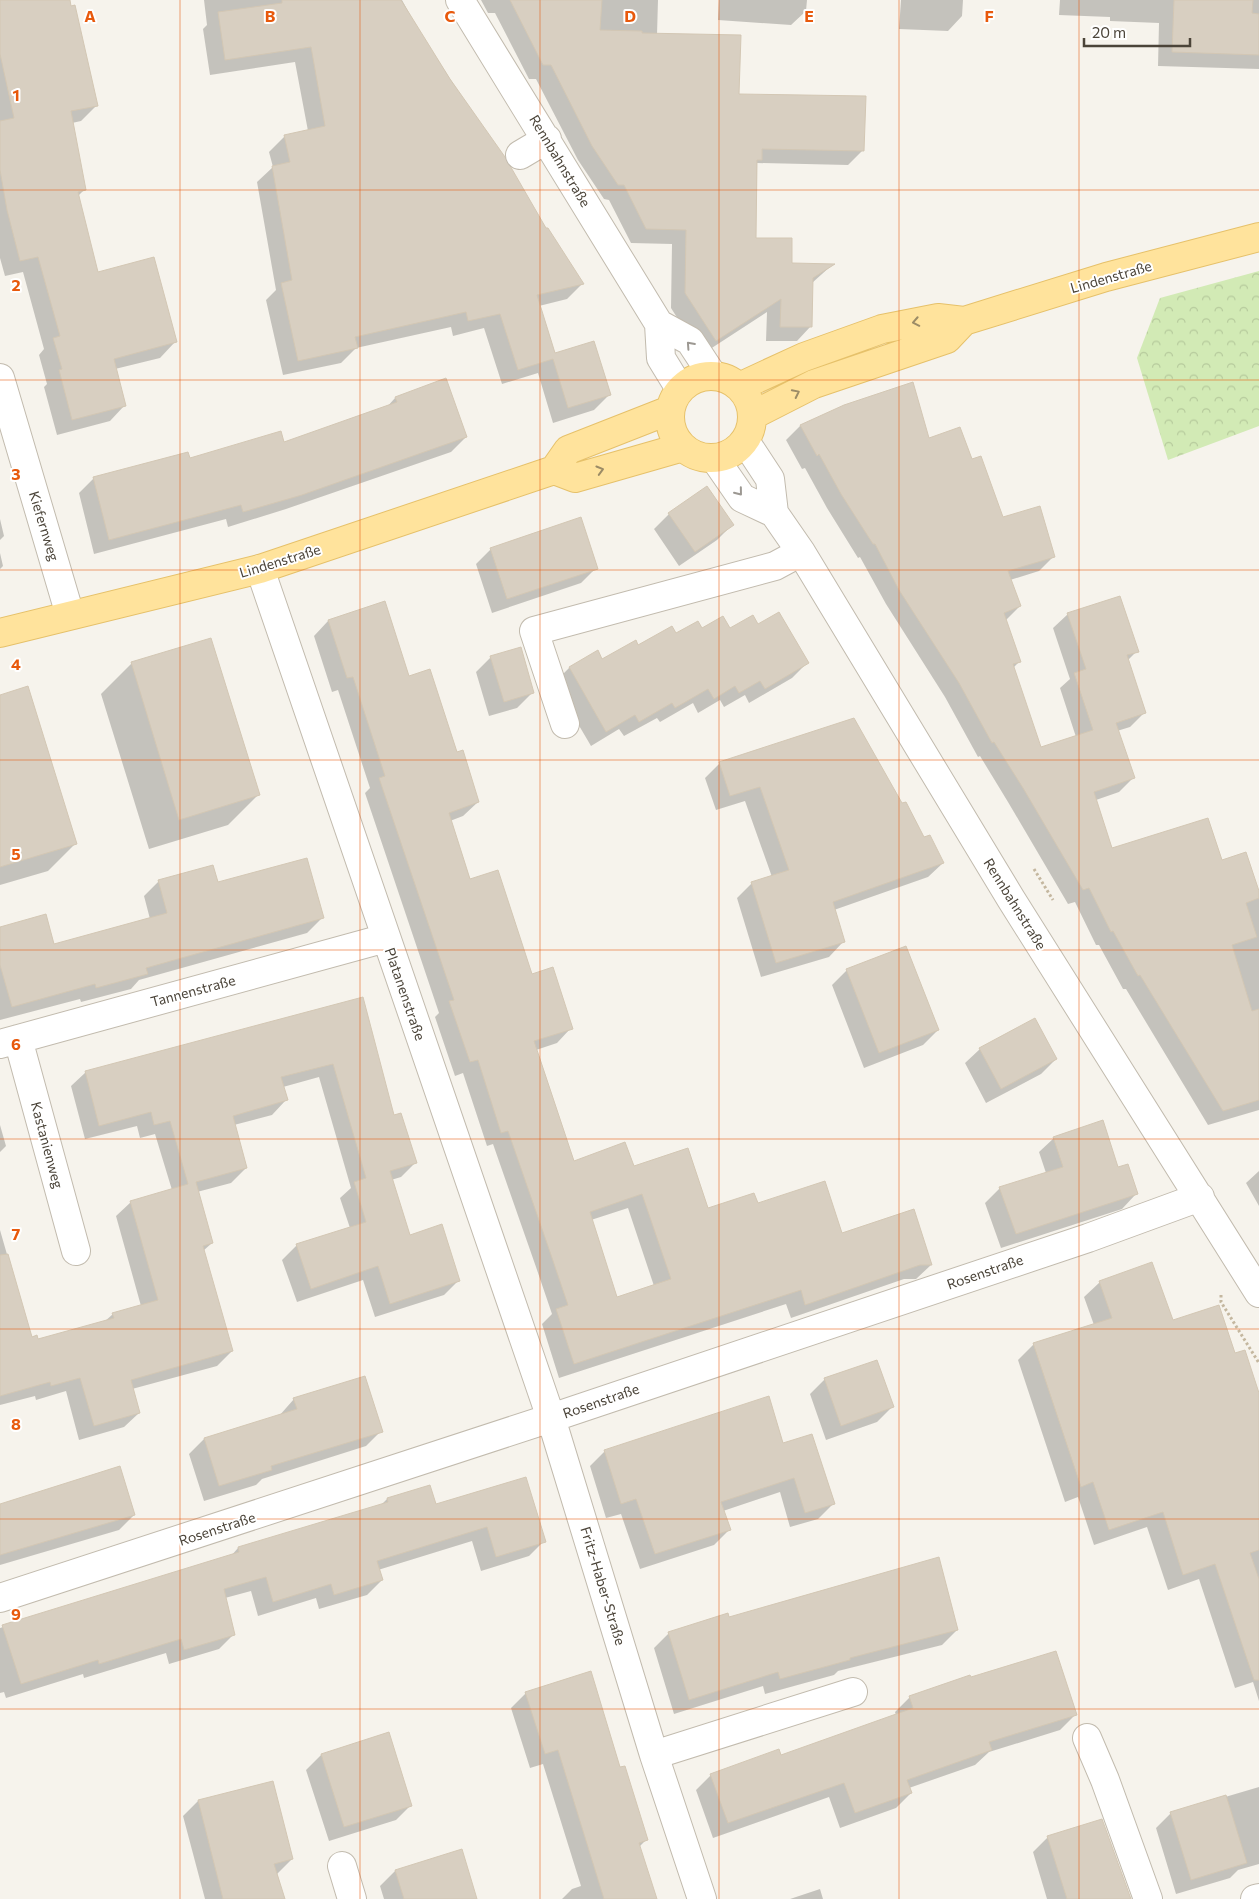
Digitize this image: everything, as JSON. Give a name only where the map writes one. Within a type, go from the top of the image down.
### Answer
[{"type":"main road","name":"Lindenstraße","points":[[739,387],[804,356],[882,328],[938,318],[964,321],[1106,277],[1259,237]]},
{"type":"main road","name":"Lindenstraße","points":[[753,415],[814,384],[947,339],[964,321]]},
{"type":"main road","points":[[675,400],[672,430],[682,447],[703,458],[715,459],[736,450],[745,441],[751,429],[753,415],[750,404],[739,387],[726,378],[700,377],[675,400],[568,450],[554,470],[575,478],[682,447]]},
{"type":"main road","name":"Lindenstraße","points":[[0,633],[260,569],[554,470]]},
{"type":"street","name":"Rennbahnstraße","points":[[460,0],[659,324],[661,358],[675,400]]},
{"type":"street","points":[[520,155],[547,139]]},
{"type":"street","points":[[659,324],[690,341],[712,376]]},
{"type":"street","name":"Kiefernweg","points":[[0,378],[70,615]]},
{"type":"street","name":"Rennbahnstraße","points":[[745,441],[770,480],[774,512],[801,552],[1011,899],[1259,1293]]},
{"type":"street","points":[[715,459],[742,498],[774,512]]},
{"type":"street","points":[[565,724],[534,631],[775,566],[801,552]]},
{"type":"street","name":"Platanenstraße","points":[[260,569],[551,1418]]},
{"type":"street","name":"Tannenstraße","points":[[9,1041],[386,938]]},
{"type":"street","name":"Kastanienweg","points":[[9,1041],[76,1251]]},
{"type":"street","name":"Rosenstraße","points":[[0,1598],[551,1418],[1088,1238],[1200,1197]]},
{"type":"street","name":"Fritz-Haber-Straße","points":[[551,1418],[654,1755],[702,1899]]},
{"type":"street","points":[[654,1755],[853,1692]]},
{"type":"street","points":[[1087,1738],[1106,1780],[1148,1899]]},
{"type":"street","points":[[342,1866],[352,1899]]},
{"type":"green space","points":[[1259,271],[1259,426],[1168,460],[1137,358],[1160,298]]},
{"type":"building","points":[[0,0],[70,0],[71,6],[75,5],[98,106],[71,111],[86,190],[78,192],[98,272],[154,257],[177,342],[114,359],[126,406],[72,420],[59,370],[62,369],[53,338],[60,336],[38,257],[20,261],[7,210],[0,170],[0,121],[14,118],[0,54]]},
{"type":"building","points":[[282,0],[401,0],[450,79],[505,157],[546,228],[548,228],[584,284],[537,295],[555,353],[594,341],[611,395],[568,408],[553,359],[518,370],[500,314],[468,321],[466,312],[355,337],[358,348],[298,361],[281,283],[292,280],[272,166],[290,162],[284,135],[325,126],[311,47],[225,60],[218,12],[282,3]]},
{"type":"building","points":[[510,0],[602,0],[600,30],[642,31],[642,33],[741,35],[739,94],[866,96],[864,151],[762,149],[762,160],[757,160],[756,238],[792,238],[792,263],[835,264],[813,278],[812,327],[780,327],[781,299],[716,341],[685,293],[686,230],[646,229],[624,185],[618,185],[592,146],[551,65],[543,65]]},
{"type":"building","points":[[1174,0],[1253,0],[1252,13],[1259,14],[1259,55],[1172,52]]},
{"type":"building","points":[[446,378],[467,437],[302,495],[243,512],[241,505],[109,540],[93,477],[188,452],[190,458],[281,431],[284,442],[397,402],[395,397]]},
{"type":"building","points":[[913,382],[929,438],[960,427],[972,459],[981,456],[1003,517],[1040,506],[1055,557],[1008,571],[1021,606],[1004,613],[1021,662],[1013,664],[1041,747],[1093,730],[1074,673],[1086,669],[1067,613],[1120,596],[1139,652],[1127,655],[1146,713],[1116,723],[1135,778],[1094,792],[1112,848],[1208,818],[1222,860],[1246,852],[1259,891],[1259,898],[1246,903],[1257,937],[1232,945],[1252,1011],[1259,1009],[1259,1100],[1223,1111],[1140,975],[1138,976],[1113,931],[1111,932],[1089,888],[1083,890],[1023,788],[994,742],[992,743],[959,683],[899,590],[875,544],[873,544],[841,494],[819,454],[817,456],[800,425],[844,405]]},
{"type":"building","points":[[707,486],[734,525],[695,552],[668,513]]},
{"type":"building","points":[[581,517],[598,569],[507,599],[490,548]]},
{"type":"building","points":[[385,601],[409,676],[430,669],[457,752],[463,750],[479,802],[449,813],[470,879],[498,870],[532,974],[553,967],[573,1029],[534,1041],[574,1161],[625,1142],[634,1166],[688,1148],[708,1208],[754,1193],[758,1203],[825,1181],[842,1233],[914,1209],[932,1265],[920,1265],[805,1305],[801,1290],[574,1364],[556,1309],[568,1305],[508,1131],[501,1133],[478,1060],[470,1062],[449,1001],[454,1000],[379,778],[385,776],[353,677],[347,678],[328,620]],"holes":[[[642,1194],[671,1279],[617,1297],[590,1212]]]},
{"type":"building","points":[[779,612],[809,663],[765,689],[760,681],[739,693],[735,686],[714,699],[708,689],[675,708],[672,703],[639,722],[635,715],[606,732],[569,667],[598,650],[602,659],[636,640],[638,645],[672,626],[676,633],[698,621],[702,628],[723,616],[730,628],[753,615],[758,624]]},
{"type":"building","points":[[211,638],[260,795],[179,820],[131,662]]},
{"type":"building","points":[[521,647],[534,693],[504,702],[490,656]]},
{"type":"building","points":[[28,686],[77,844],[0,867],[0,695]]},
{"type":"building","points":[[854,718],[902,803],[906,802],[924,837],[930,835],[944,863],[833,902],[845,942],[776,963],[751,882],[789,870],[760,787],[730,796],[719,762]]},
{"type":"building","points":[[307,858],[324,918],[146,968],[148,974],[96,988],[95,984],[12,1007],[0,965],[0,927],[46,914],[54,944],[167,913],[158,880],[213,865],[218,882]]},
{"type":"building","points":[[906,946],[939,1030],[879,1053],[846,969]]},
{"type":"building","points":[[363,997],[394,1115],[401,1113],[417,1163],[390,1171],[410,1235],[442,1224],[460,1281],[390,1304],[378,1266],[311,1289],[296,1244],[366,1222],[354,1182],[366,1178],[333,1064],[281,1077],[288,1100],[233,1116],[247,1168],[196,1182],[213,1243],[203,1246],[233,1351],[131,1380],[140,1413],[94,1426],[80,1378],[51,1386],[50,1382],[0,1396],[0,1255],[8,1254],[32,1337],[37,1335],[38,1339],[114,1318],[112,1313],[158,1300],[130,1201],[188,1184],[170,1121],[154,1125],[151,1112],[99,1126],[85,1071]]},
{"type":"building","points":[[1035,1018],[1057,1059],[1001,1089],[979,1048]]},
{"type":"building","points":[[1103,1120],[1118,1167],[1128,1164],[1138,1194],[1016,1234],[999,1187],[1063,1167],[1053,1137]]},
{"type":"building","points":[[1152,1262],[1173,1320],[1219,1305],[1235,1353],[1245,1350],[1259,1393],[1259,1550],[1250,1553],[1259,1579],[1259,1680],[1254,1680],[1215,1564],[1183,1575],[1163,1512],[1109,1530],[1093,1482],[1081,1487],[1033,1343],[1112,1318],[1099,1281]]},
{"type":"building","points":[[877,1360],[894,1407],[841,1426],[824,1378]]},
{"type":"building","points":[[365,1376],[383,1432],[271,1466],[272,1470],[219,1486],[204,1438],[297,1409],[293,1398]]},
{"type":"building","points":[[769,1396],[783,1443],[812,1434],[835,1504],[805,1513],[794,1478],[721,1502],[731,1530],[655,1554],[636,1499],[621,1504],[604,1450]]},
{"type":"building","points":[[120,1466],[135,1515],[0,1555],[0,1504]]},
{"type":"building","points":[[526,1477],[546,1542],[496,1557],[487,1527],[377,1561],[383,1580],[334,1595],[331,1584],[273,1602],[266,1577],[224,1589],[235,1635],[184,1650],[181,1639],[99,1664],[98,1660],[21,1684],[2,1625],[239,1552],[238,1547],[388,1502],[387,1498],[430,1485],[436,1504]]},
{"type":"building","points":[[939,1557],[958,1630],[850,1658],[850,1660],[780,1679],[778,1672],[689,1700],[668,1632],[728,1613],[729,1617]]},
{"type":"building","points":[[1056,1651],[1077,1715],[989,1742],[992,1750],[907,1780],[912,1793],[855,1813],[844,1783],[728,1823],[710,1774],[779,1749],[781,1755],[913,1708],[909,1696],[970,1675],[971,1677]]},
{"type":"building","points":[[591,1671],[620,1767],[625,1766],[648,1840],[639,1843],[657,1899],[604,1899],[558,1750],[545,1754],[525,1692]]},
{"type":"building","points":[[389,1732],[412,1806],[344,1827],[321,1754]]},
{"type":"building","points":[[273,1781],[293,1859],[274,1864],[285,1899],[223,1899],[198,1800]]},
{"type":"building","points":[[1226,1795],[1247,1863],[1191,1880],[1170,1812]]},
{"type":"building","points":[[1102,1819],[1131,1899],[1067,1899],[1047,1836]]},
{"type":"building","points":[[462,1849],[477,1899],[404,1899],[395,1870]]}]
